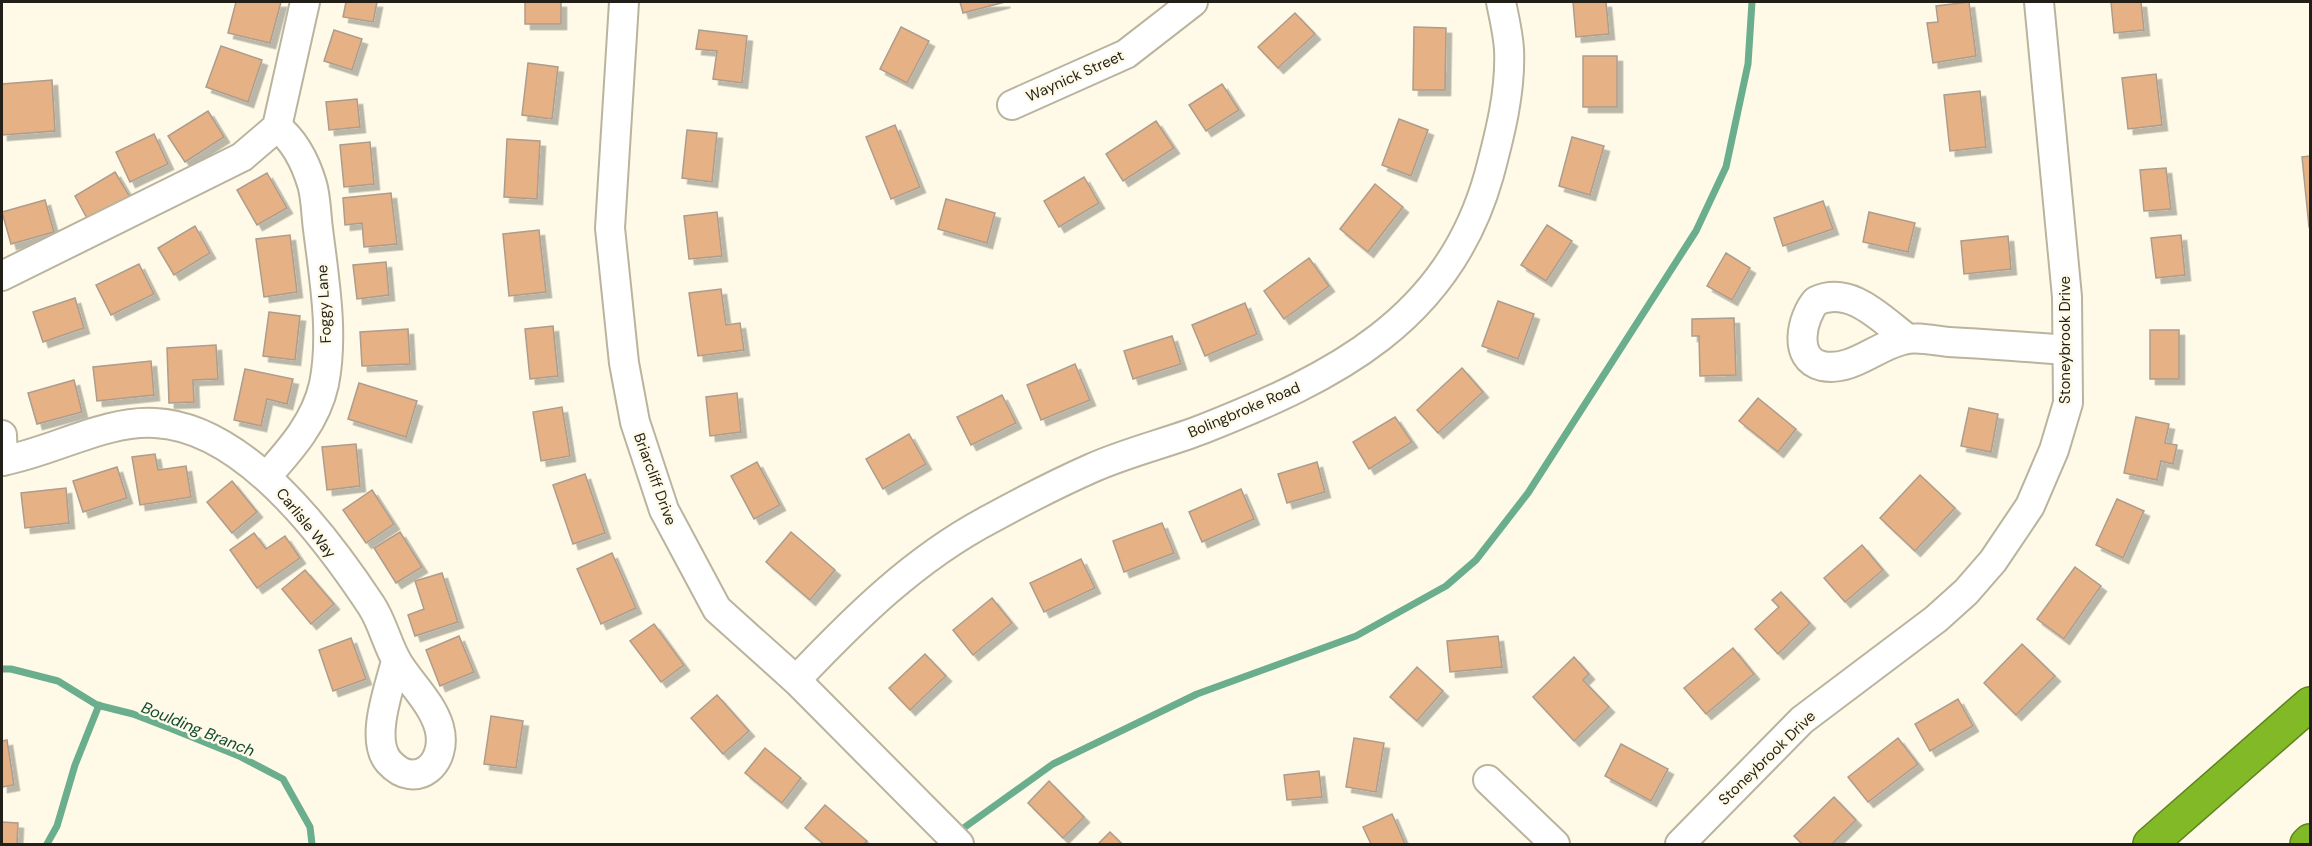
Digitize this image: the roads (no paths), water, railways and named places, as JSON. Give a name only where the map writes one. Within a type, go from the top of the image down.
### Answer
[{"type":"highway","points":[[2150,844],[2310,704]]},
{"type":"street","points":[[2,276],[242,157],[277,127],[305,2]]},
{"type":"street","name":"Briarcliff Drive","points":[[624,2],[610,228],[624,363],[635,422],[664,510],[717,609],[796,680],[959,844]]},
{"type":"street","name":"Waynick Street","points":[[1012,105],[1126,54],[1193,2]]},
{"type":"street","name":"Bolingbroke Road","points":[[796,680],[859,614],[909,571],[990,519],[1094,467],[1203,429],[1332,371],[1366,350],[1393,328],[1440,278],[1464,239],[1482,201],[1503,123],[1509,50],[1501,2]]},
{"type":"street","name":"Stoneybrook Drive","points":[[1680,844],[1802,720],[1936,619],[1993,561],[2030,506],[2054,450],[2068,403],[2067,297],[2039,2]]},
{"type":"street","name":"Foggy Lane","points":[[267,476],[295,445],[310,421],[324,384],[327,339],[325,288],[313,184],[293,140],[277,127]]},
{"type":"street","points":[[1908,339],[2067,350]]},
{"type":"street","name":"Carlisle Way","points":[[2,452],[49,450],[115,427],[155,423],[188,429],[207,437],[267,476],[288,497],[371,605],[386,632],[396,661]]},
{"type":"street","points":[[1488,780],[1555,844]]},
{"type":"waterway","points":[[958,832],[1053,764],[1197,694],[1356,636],[1446,586],[1476,560],[1528,493],[1696,231],[1726,167],[1748,64],[1752,2]]},
{"type":"waterway","name":"Boulding Branch","points":[[2,669],[11,669],[58,681],[97,705],[133,714],[172,729],[239,756],[283,779],[310,827],[312,844]]},
{"type":"waterway","points":[[47,844],[57,826],[75,765],[99,705]]}]
